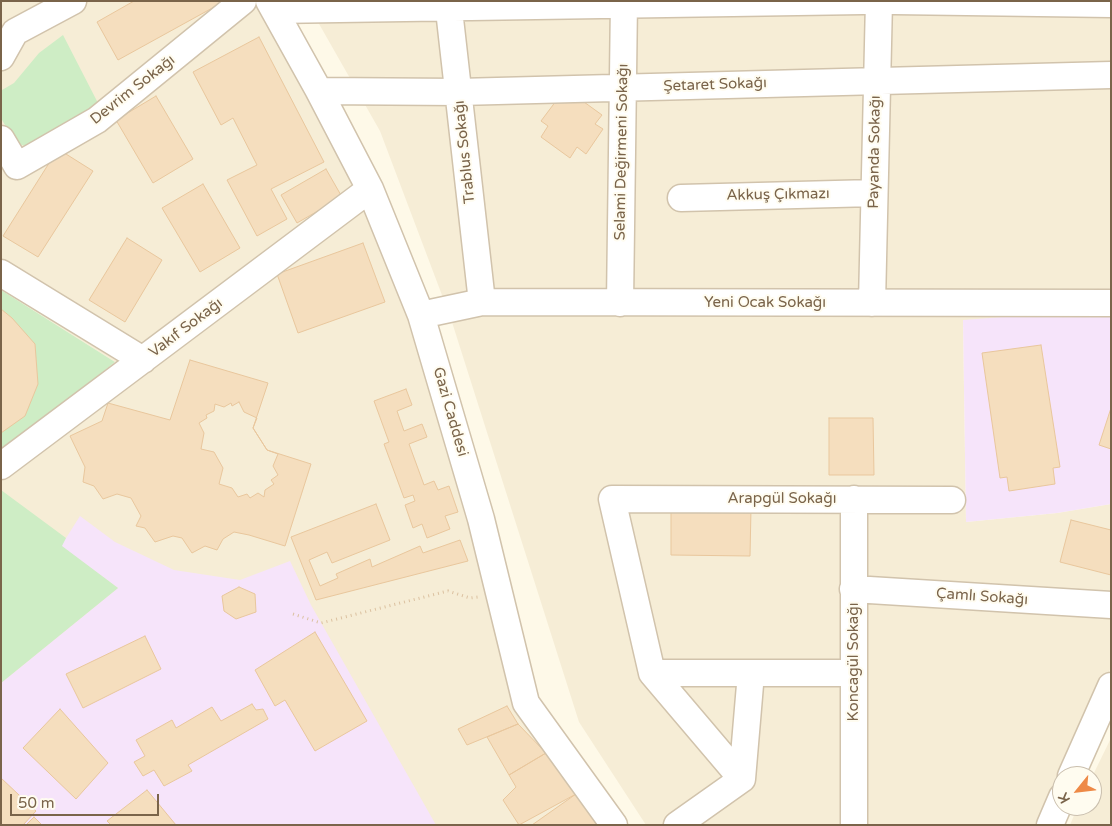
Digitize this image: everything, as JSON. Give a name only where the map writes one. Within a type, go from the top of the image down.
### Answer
[{"type":"street","points":[[1,56],[15,32],[73,1]]},
{"type":"street","name":"Devrim Sokağı","points":[[1,139],[17,166],[25,162],[97,120],[243,1]]},
{"type":"street","points":[[271,6],[863,1]]},
{"type":"street","name":"Payanda Sokağı","points":[[872,303],[879,1]]},
{"type":"street","points":[[894,1],[1111,4]]},
{"type":"street","name":"Selami Değirmeni Sokağı","points":[[620,302],[624,3]]},
{"type":"street","name":"Trablus Sokağı","points":[[449,4],[482,302]]},
{"type":"street","name":"Gazi Caddesi","points":[[271,6],[320,91],[370,189],[421,315],[481,519],[526,703],[614,825]]},
{"type":"street","name":"Şetaret Sokağı","points":[[320,91],[459,92],[1111,75]]},
{"type":"street","name":"Vakıf Sokağı","points":[[1,466],[370,189]]},
{"type":"street","name":"Akkuş Çıkmazı","points":[[682,198],[874,193]]},
{"type":"street","points":[[1,273],[144,360]]},
{"type":"street","name":"Yeni Ocak Sokağı","points":[[421,315],[482,302],[1111,303]]},
{"type":"street","name":"Arapgül Sokağı","points":[[652,673],[612,499],[854,498],[952,500]]},
{"type":"street","name":"Koncagül Sokağı","points":[[854,498],[854,825]]},
{"type":"street","name":"Çamlı Sokağı","points":[[853,589],[1111,605]]},
{"type":"street","points":[[652,673],[853,673]]},
{"type":"street","points":[[652,673],[742,779]]},
{"type":"street","points":[[677,825],[742,779],[751,673]]},
{"type":"street","points":[[1075,766],[1111,686]]},
{"type":"path","points":[[293,614],[321,623],[448,591],[470,598],[499,592]]},
{"type":"shaded area","points":[[1,1],[263,1],[418,314],[525,703],[613,825],[1,825],[1,454],[115,362],[1,290]]},
{"type":"shaded area","points":[[306,1],[1111,1],[1111,309],[963,321],[966,522],[1057,513],[1111,504],[1111,667],[1069,766],[1052,766],[1052,806],[1044,825],[646,825],[579,722],[451,319],[380,131]]},
{"type":"shaded area","points":[[1111,309],[1111,504],[1057,513],[966,522],[963,320]]},
{"type":"shaded area","points":[[80,516],[115,542],[174,570],[240,580],[290,561],[311,605],[436,825],[1,825],[1,683],[118,588],[61,546]]},
{"type":"shaded area","points":[[1111,738],[1111,825],[1070,825],[1074,816],[1102,816],[1102,766],[1097,766]]},
{"type":"green space","points":[[63,35],[99,105],[25,146],[15,143],[1,118],[1,92],[14,83],[39,53]]},
{"type":"green space","points":[[1,290],[115,362],[1,454]]},
{"type":"green space","points":[[1,490],[66,538],[62,546],[118,588],[1,683]]},
{"type":"building","points":[[134,1],[225,1],[118,60],[97,22]]},
{"type":"building","points":[[259,37],[324,162],[271,189],[287,219],[257,236],[227,180],[257,165],[233,118],[221,125],[193,72]]},
{"type":"building","points":[[573,94],[602,115],[595,124],[603,129],[586,154],[577,147],[570,158],[541,137],[548,126],[541,121],[559,97],[566,103]]},
{"type":"building","points":[[156,96],[193,159],[153,183],[116,120]]},
{"type":"building","points":[[58,149],[93,171],[38,257],[3,236]]},
{"type":"building","points":[[326,169],[342,197],[297,223],[281,195]]},
{"type":"building","points":[[203,184],[240,248],[200,272],[162,208]]},
{"type":"building","points":[[127,238],[162,260],[125,322],[89,300]]},
{"type":"building","points":[[363,243],[385,302],[298,333],[277,274]]},
{"type":"building","points":[[1,309],[12,318],[35,344],[38,384],[25,416],[1,433]]},
{"type":"building","points":[[1041,345],[1060,467],[1053,468],[1055,484],[1009,491],[1007,477],[1000,478],[982,353]]},
{"type":"building","points":[[190,360],[268,383],[253,428],[267,450],[311,464],[285,546],[234,532],[223,539],[217,550],[205,546],[192,553],[182,538],[173,536],[155,542],[145,528],[136,526],[141,516],[131,498],[117,494],[103,499],[94,486],[83,482],[85,467],[70,436],[102,421],[108,403],[170,420]]},
{"type":"building","points":[[406,389],[412,405],[397,411],[404,431],[422,424],[427,437],[409,444],[424,485],[434,481],[438,490],[449,486],[458,512],[445,516],[450,529],[427,538],[422,524],[413,528],[405,505],[415,501],[413,495],[404,498],[384,444],[389,442],[374,401]]},
{"type":"building","points":[[239,402],[244,412],[257,418],[253,428],[267,450],[278,454],[273,466],[278,475],[271,480],[274,484],[265,490],[264,497],[258,493],[250,498],[247,494],[238,497],[232,488],[219,484],[223,468],[214,452],[201,449],[204,433],[199,423],[207,418],[206,415],[214,411],[215,404],[224,407],[231,403],[232,406]]},
{"type":"building","points":[[1111,408],[1111,449],[1099,445]]},
{"type":"building","points":[[829,418],[873,418],[874,475],[829,475]]},
{"type":"building","points":[[376,504],[390,540],[332,563],[327,552],[309,560],[320,586],[338,578],[336,574],[370,559],[372,567],[420,546],[423,553],[460,540],[468,561],[316,600],[291,537]]},
{"type":"building","points":[[671,508],[751,508],[750,556],[671,555]]},
{"type":"building","points":[[1071,520],[1111,530],[1111,575],[1060,562]]},
{"type":"building","points":[[239,587],[255,594],[256,612],[236,619],[224,611],[222,596]]},
{"type":"building","points":[[315,632],[367,721],[315,751],[285,700],[275,706],[255,670]]},
{"type":"building","points":[[145,636],[161,669],[83,708],[66,674]]},
{"type":"building","points":[[252,704],[256,710],[263,709],[268,719],[188,765],[192,771],[164,786],[154,770],[143,776],[134,762],[145,756],[136,740],[172,720],[176,728],[212,707],[221,721]]},
{"type":"building","points":[[507,706],[518,724],[467,745],[458,729]]},
{"type":"building","points":[[60,709],[108,763],[76,799],[23,748]]},
{"type":"building","points":[[518,724],[546,753],[509,775],[487,737]]},
{"type":"building","points":[[546,753],[576,794],[519,825],[503,800],[516,787],[509,775]]},
{"type":"building","points":[[1,778],[36,811],[23,825],[1,825]]},
{"type":"building","points":[[147,790],[176,825],[111,825],[107,821]]},
{"type":"building","points":[[576,794],[597,825],[532,825]]},
{"type":"building","points":[[34,817],[42,825],[26,825]]}]
